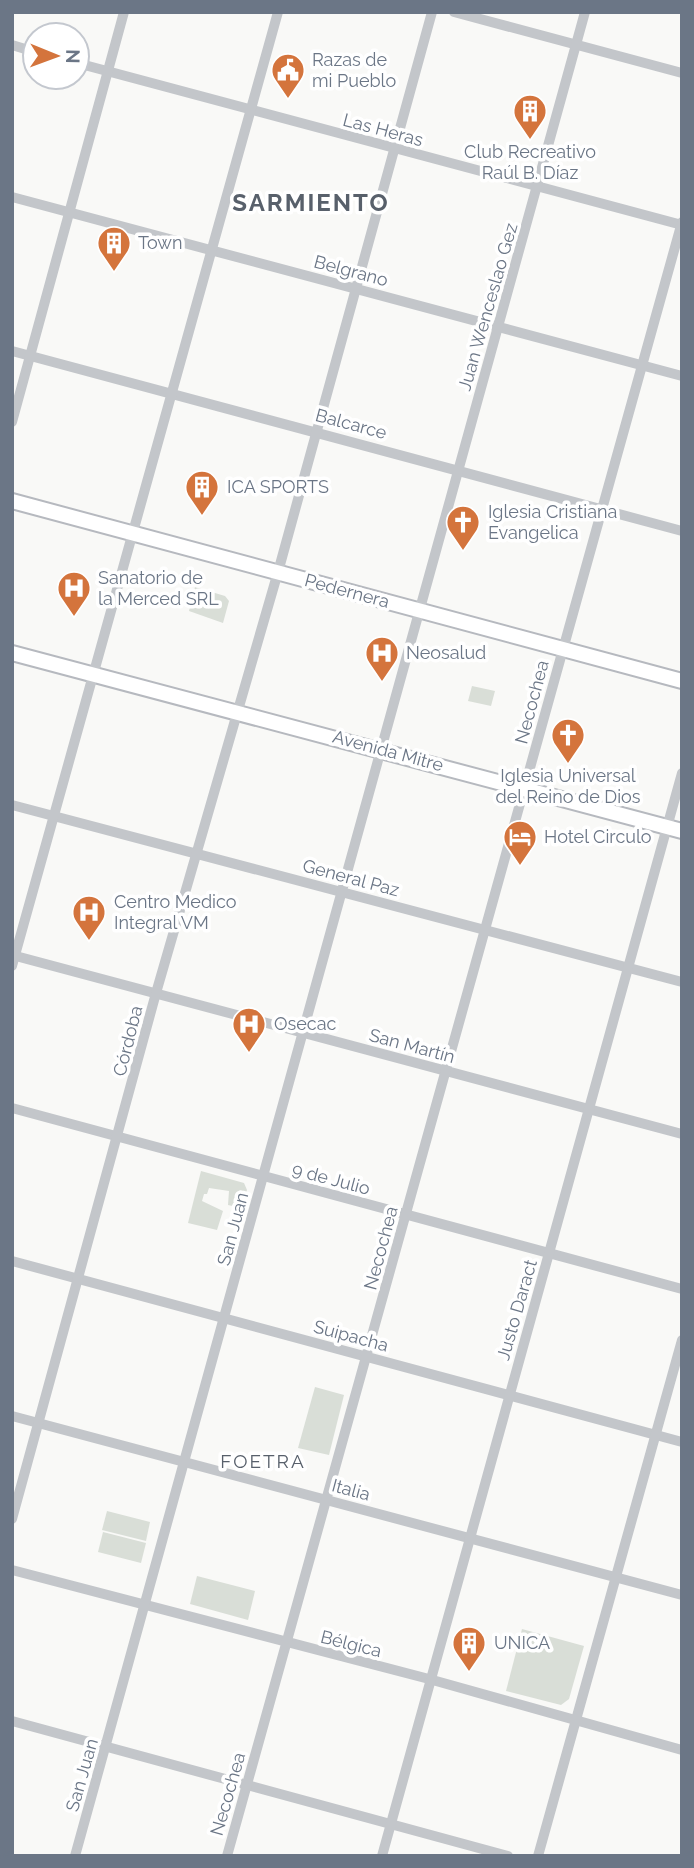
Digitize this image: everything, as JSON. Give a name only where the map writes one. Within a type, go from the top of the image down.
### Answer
[{"type":"street","points":[[12,422],[124,12]]},
{"type":"street","points":[[13,959],[278,12]]},
{"type":"street","name":"Córdoba","points":[[12,1519],[195,853],[278,572],[432,12]]},
{"type":"street","points":[[454,12],[682,73]]},
{"type":"street","name":"Juan Wenceslao Gez","points":[[420,610],[539,187],[585,12]]},
{"type":"street","name":"Las Heras","points":[[91,67],[395,150],[682,224]]},
{"type":"street","name":"Belgrano","points":[[12,197],[682,376]]},
{"type":"street","name":"Necochea","points":[[227,1856],[682,224]]},
{"type":"street","name":"Balcarce","points":[[12,351],[682,531]]},
{"type":"street","name":"Pedernera","points":[[12,501],[682,681]]},
{"type":"street","name":"San Juan","points":[[75,1856],[420,610]]},
{"type":"street","name":"Avenida Mitre","points":[[12,653],[525,787],[682,831]]},
{"type":"street","name":"Justo Daract","points":[[382,1856],[682,773]]},
{"type":"street","name":"General Paz","points":[[12,805],[682,982]]},
{"type":"street","name":"San Martín","points":[[13,959],[156,993],[682,1134]]},
{"type":"street","name":"9 de Julio","points":[[12,1108],[682,1289]]},
{"type":"street","name":"Suipacha","points":[[12,1261],[682,1442]]},
{"type":"street","points":[[538,1856],[682,1340]]},
{"type":"street","name":"Italia","points":[[12,1416],[682,1595]]},
{"type":"street","name":"Bélgica","points":[[12,1570],[286,1644],[429,1679],[682,1750]]},
{"type":"street","points":[[12,1721],[508,1856]]},
{"type":"shaded area","points":[[195,587],[225,596],[229,601],[223,623],[189,611]]},
{"type":"shaded area","points":[[472,686],[495,691],[491,706],[468,701]]},
{"type":"shaded area","points":[[201,1171],[244,1183],[247,1190],[242,1208],[228,1205],[229,1191],[209,1188],[207,1194],[204,1194],[202,1201],[223,1211],[217,1230],[188,1223]]},
{"type":"shaded area","points":[[315,1387],[344,1395],[329,1455],[298,1448]]},
{"type":"shaded area","points":[[107,1511],[150,1522],[146,1541],[102,1530]]},
{"type":"shaded area","points":[[103,1532],[146,1543],[141,1563],[98,1552]]},
{"type":"shaded area","points":[[197,1576],[255,1591],[248,1620],[190,1604]]},
{"type":"shaded area","points":[[522,1629],[584,1646],[569,1699],[561,1705],[506,1691]]},
{"type":"place","name":"Razas de mi Pueblo","points":[[288,100]]},
{"type":"place","name":"Club Recreativo Raúl B. Díaz","points":[[530,141]]},
{"type":"place","name":"Town","points":[[114,273]]},
{"type":"place","name":"ICA SPORTS","points":[[202,517]]},
{"type":"place","name":"Iglesia Cristiana Evangelica","points":[[463,552]]},
{"type":"place","name":"Sanatorio de la Merced SRL","points":[[74,618]]},
{"type":"place","name":"Neosalud","points":[[382,683]]},
{"type":"place","name":"Iglesia Universal del Reino de Dios","points":[[568,765]]},
{"type":"place","name":"Hotel Circulo","points":[[520,867]]},
{"type":"place","name":"Centro Medico Integral VM","points":[[89,942]]},
{"type":"place","name":"Osecac","points":[[249,1054]]},
{"type":"place","name":"UNICA","points":[[469,1673]]},
{"type":"district","name":"SARMIENTO","points":[[311,203]]},
{"type":"district","name":"FOETRA","points":[[263,1461]]}]
